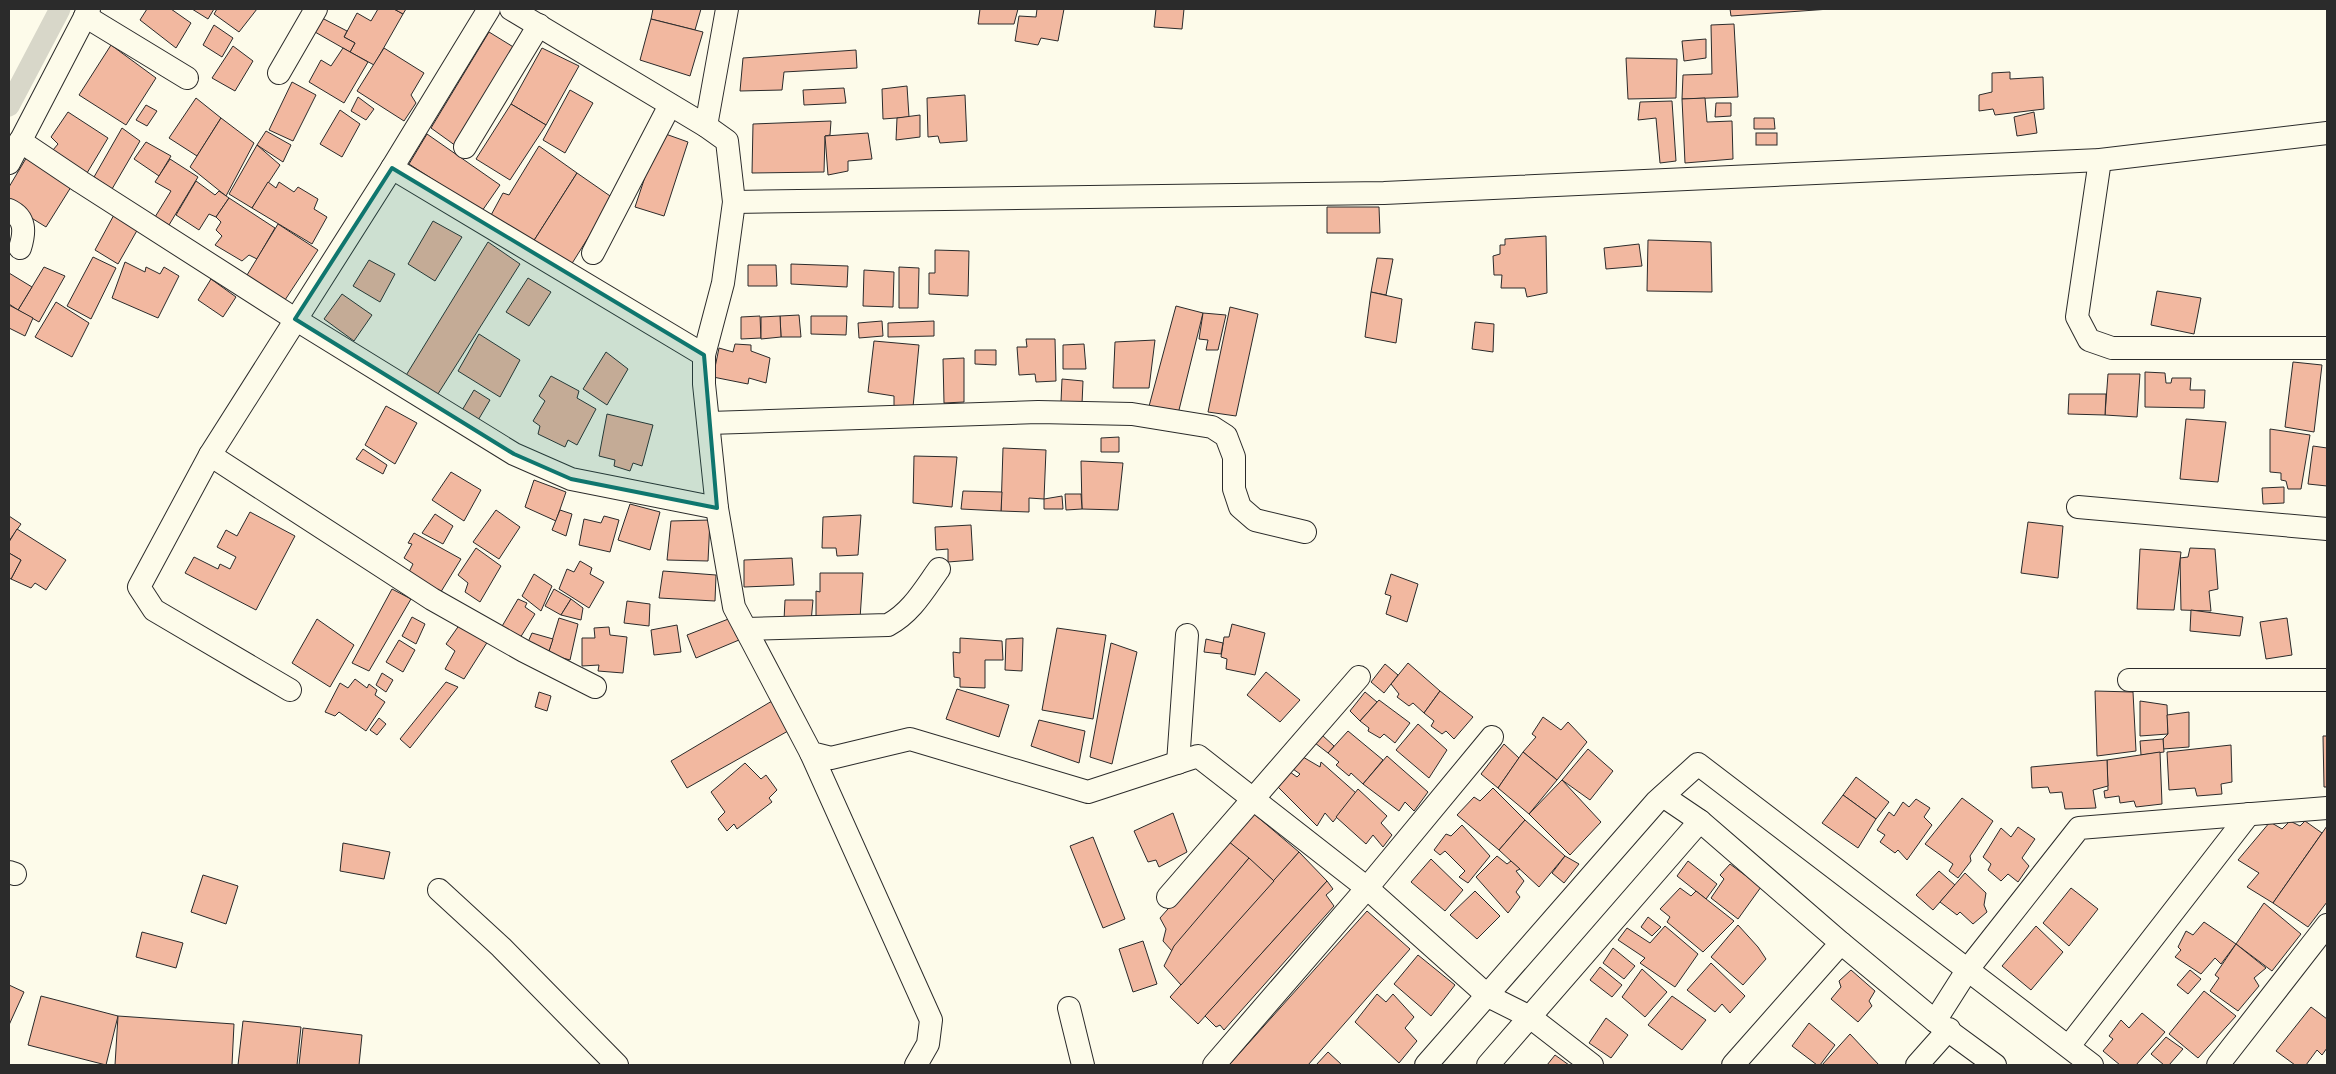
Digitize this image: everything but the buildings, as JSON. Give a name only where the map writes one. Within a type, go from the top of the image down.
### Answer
[{"type":"street","points":[[279,73],[316,9]]},
{"type":"street","points":[[290,690],[154,610],[139,587],[210,455],[392,168],[489,9]]},
{"type":"street","points":[[511,9],[706,126],[727,141],[734,202],[723,283],[704,355],[704,384],[717,508],[734,607],[811,753],[931,1020],[928,1044],[916,1065]]},
{"type":"street","points":[[706,126],[727,9]]},
{"type":"street","points":[[9,163],[87,12],[187,78]]},
{"type":"street","points":[[465,147],[539,26]]},
{"type":"street","points":[[593,253],[670,105]]},
{"type":"street","points":[[734,202],[1384,193],[2100,160],[2327,133]]},
{"type":"street","points":[[20,141],[295,319],[514,454],[572,479],[717,508]]},
{"type":"street","points":[[2100,160],[2077,318],[2090,340],[2112,348],[2327,348]]},
{"type":"street","points":[[392,168],[704,355]]},
{"type":"street","points":[[9,210],[24,223],[25,234],[20,248]]},
{"type":"street","points":[[709,423],[1038,412],[1132,414],[1212,427],[1226,436],[1234,457],[1234,489],[1240,507],[1255,520],[1305,532]]},
{"type":"street","points":[[210,455],[432,599],[524,651],[595,687]]},
{"type":"street","points":[[2078,507],[2327,529]]},
{"type":"street","points":[[746,629],[888,625],[900,619],[908,611],[939,569]]},
{"type":"street","points":[[1178,763],[1187,635]]},
{"type":"street","points":[[1168,897],[1359,677]]},
{"type":"street","points":[[2128,680],[2327,680]]},
{"type":"street","points":[[1214,1065],[1367,888],[1492,737]]},
{"type":"street","points":[[811,753],[831,758],[910,739],[1088,792],[1198,756],[1367,888],[1488,996],[1530,1017],[1592,1065]]},
{"type":"street","points":[[1426,1065],[1663,796],[1698,764],[2092,1065]]},
{"type":"street","points":[[1663,796],[1700,821],[1842,943],[1942,1025],[1995,1065]]},
{"type":"street","points":[[1917,1065],[1942,1025],[1968,969],[2079,828],[2327,808]]},
{"type":"street","points":[[2069,1046],[2249,814]]},
{"type":"street","points":[[1488,1065],[1700,821]]},
{"type":"street","points":[[438,890],[501,947],[617,1065]]},
{"type":"street","points":[[2218,1065],[2327,925]]},
{"type":"street","points":[[1733,1065],[1842,943]]},
{"type":"street","points":[[1069,1008],[1083,1065]]},
{"type":"highlighted area","points":[[392,168],[704,355],[717,508],[571,479],[514,454],[295,319]]},
{"type":"waterway","points":[[9,106],[60,9]]}]
